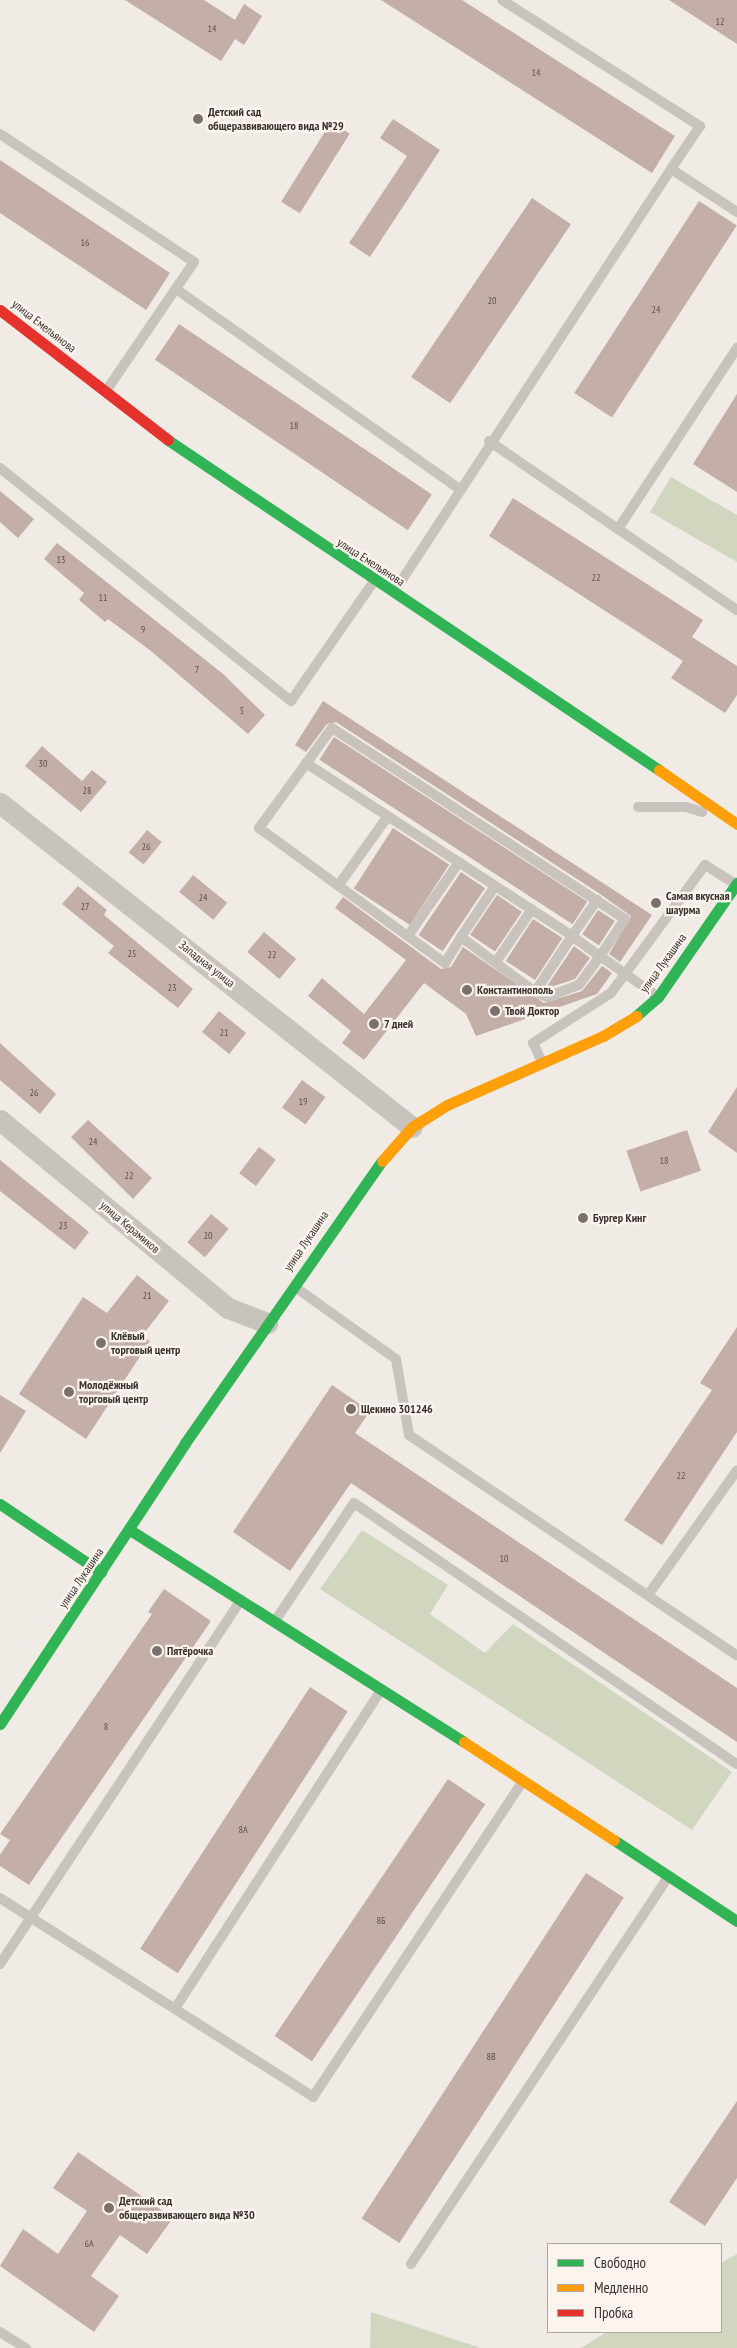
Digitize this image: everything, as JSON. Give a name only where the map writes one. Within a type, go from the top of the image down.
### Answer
[{"type":"street","name":"улица Емельянова","points":[[0,310],[106,392],[242,491],[733,822]]},
{"type":"street","name":"Западная улица","points":[[0,802],[412,1127]]},
{"type":"street","name":"улица Лукашина","points":[[0,1724],[368,1174],[412,1127],[447,1105],[603,1036],[658,997],[736,883]]},
{"type":"street","name":"улица Керамиков","points":[[0,1120],[228,1308],[267,1323]]},
{"type":"street","points":[[0,1504],[101,1572]]},
{"type":"street","points":[[130,1530],[276,1619],[737,1921]]},
{"type":"lane","points":[[393,594],[458,488],[700,126],[502,0]]},
{"type":"lane","points":[[0,134],[194,262],[106,392]]},
{"type":"lane","points":[[671,168],[737,212]]},
{"type":"lane","points":[[176,289],[458,488]]},
{"type":"lane","points":[[618,529],[737,348]]},
{"type":"lane","points":[[489,441],[737,609]]},
{"type":"lane","points":[[0,468],[291,701],[375,580]]},
{"type":"lane","points":[[461,937],[535,992],[547,997],[578,985],[626,919],[332,728],[259,828],[445,963],[461,937],[495,886]]},
{"type":"lane","points":[[306,763],[532,909],[658,997]]},
{"type":"lane","points":[[638,807],[686,807],[733,822]]},
{"type":"lane","points":[[338,886],[388,816]]},
{"type":"lane","points":[[408,936],[459,862]]},
{"type":"lane","points":[[543,1062],[533,1043],[611,993],[705,865],[736,883]]},
{"type":"lane","points":[[535,992],[597,900]]},
{"type":"lane","points":[[496,962],[532,909]]},
{"type":"lane","points":[[292,1285],[396,1360],[409,1435],[737,1656]]},
{"type":"lane","points":[[648,1595],[737,1470]]},
{"type":"lane","points":[[276,1619],[354,1503],[737,1764]]},
{"type":"lane","points":[[0,1964],[242,1599]]},
{"type":"lane","points":[[176,2006],[382,1690]]},
{"type":"lane","points":[[0,1898],[176,2006],[313,2097],[523,1781]]},
{"type":"lane","points":[[411,2264],[669,1876]]},
{"type":"lane","points":[[0,2332],[26,2348]]},
{"type":"green space","points":[[671,477],[737,515],[737,562],[650,512]]},
{"type":"green space","points":[[362,1530],[448,1585],[430,1614],[485,1653],[513,1624],[732,1772],[692,1830],[320,1589]]},
{"type":"green space","points":[[737,2254],[737,2348],[581,2348],[605,2333],[722,2333],[722,2262]]},
{"type":"green space","points":[[371,2312],[481,2348],[370,2348]]},
{"type":"building","points":[[125,0],[204,0],[235,20],[244,4],[262,16],[244,45],[235,39],[221,61]]},
{"type":"building","points":[[381,0],[462,0],[675,136],[652,173]]},
{"type":"building","points":[[669,0],[737,0],[737,44]]},
{"type":"building","points":[[393,119],[440,150],[370,257],[349,243],[407,156],[380,138]]},
{"type":"building","points":[[331,122],[350,134],[300,213],[281,202]]},
{"type":"building","points":[[0,160],[170,273],[146,310],[0,213]]},
{"type":"building","points":[[532,198],[571,224],[450,403],[411,377]]},
{"type":"building","points":[[699,201],[737,226],[612,418],[574,393]]},
{"type":"building","points":[[179,324],[432,495],[408,530],[155,360]]},
{"type":"building","points":[[737,394],[737,492],[693,464]]},
{"type":"building","points":[[0,491],[34,519],[18,538],[0,522]]},
{"type":"building","points":[[513,498],[703,620],[692,637],[737,666],[737,695],[725,713],[671,678],[683,661],[489,536]]},
{"type":"building","points":[[57,543],[222,673],[265,715],[248,734],[151,651],[108,619],[105,622],[79,600],[84,593],[44,559]]},
{"type":"building","points":[[323,701],[652,915],[620,962],[609,954],[631,916],[600,894],[336,722],[327,724],[306,752],[295,745]]},
{"type":"building","points":[[334,737],[587,901],[573,924],[319,760]]},
{"type":"building","points":[[42,746],[82,781],[92,770],[107,782],[81,812],[25,766]]},
{"type":"building","points":[[393,828],[449,864],[410,925],[354,888]]},
{"type":"building","points":[[147,830],[162,842],[144,864],[129,853]]},
{"type":"building","points":[[461,872],[485,888],[443,951],[419,935]]},
{"type":"building","points":[[193,875],[227,903],[213,920],[179,892]]},
{"type":"building","points":[[78,886],[107,910],[104,915],[193,989],[178,1008],[108,953],[114,946],[62,904]]},
{"type":"building","points":[[497,895],[522,912],[495,952],[470,935]]},
{"type":"building","points":[[343,897],[441,969],[451,967],[463,947],[544,1003],[582,991],[602,966],[612,973],[597,994],[476,1036],[466,1014],[424,983],[364,1060],[342,1043],[351,1031],[308,996],[322,978],[364,1014],[406,960],[335,908]]},
{"type":"building","points":[[598,910],[615,921],[599,945],[582,934]]},
{"type":"building","points":[[533,919],[562,938],[535,980],[506,961]]},
{"type":"building","points":[[264,932],[296,959],[279,979],[247,952]]},
{"type":"building","points":[[574,946],[590,958],[575,979],[545,989]]},
{"type":"building","points":[[219,1011],[246,1033],[229,1054],[202,1032]]},
{"type":"building","points":[[0,1043],[56,1094],[40,1114],[0,1080]]},
{"type":"building","points":[[302,1080],[325,1097],[305,1125],[282,1108]]},
{"type":"building","points":[[737,1087],[737,1153],[708,1132]]},
{"type":"building","points":[[88,1120],[152,1178],[133,1199],[71,1137]]},
{"type":"building","points":[[687,1130],[701,1171],[640,1191],[626,1151]]},
{"type":"building","points":[[259,1147],[276,1160],[256,1186],[239,1173]]},
{"type":"building","points":[[0,1160],[89,1232],[75,1250],[0,1191]]},
{"type":"building","points":[[211,1214],[229,1229],[205,1257],[187,1242]]},
{"type":"building","points":[[137,1275],[169,1301],[142,1336],[150,1341],[86,1439],[19,1394],[83,1297],[107,1313]]},
{"type":"building","points":[[737,1327],[737,1432],[662,1545],[624,1520],[712,1390],[700,1383]]},
{"type":"building","points":[[332,1385],[370,1411],[355,1433],[737,1688],[737,1742],[351,1483],[290,1571],[233,1532]]},
{"type":"building","points":[[0,1395],[26,1411],[0,1453]]},
{"type":"building","points":[[164,1589],[211,1621],[29,1885],[0,1866],[0,1855],[10,1840],[0,1834],[152,1614],[148,1612]]},
{"type":"building","points":[[310,1687],[348,1712],[178,1973],[140,1949]]},
{"type":"building","points":[[448,1779],[485,1804],[312,2061],[275,2036]]},
{"type":"building","points":[[586,1873],[624,1898],[399,2243],[362,2219]]},
{"type":"building","points":[[737,2101],[737,2178],[705,2226],[669,2202]]},
{"type":"building","points":[[78,2152],[173,2218],[147,2254],[120,2235],[91,2276],[119,2296],[94,2332],[0,2266],[23,2229],[58,2254],[87,2211],[53,2188]]},
{"type":"traffic: fast","points":[[168,440],[659,770]]},
{"type":"traffic: fast","points":[[636,1016],[658,997],[737,883]]},
{"type":"traffic: fast","points":[[0,1724],[185,1443],[382,1161]]},
{"type":"traffic: fast","points":[[0,1504],[101,1572]]},
{"type":"traffic: fast","points":[[130,1530],[464,1742]]},
{"type":"traffic: fast","points":[[614,1840],[737,1921]]},
{"type":"traffic: slow","points":[[659,770],[737,824]]},
{"type":"traffic: slow","points":[[382,1161],[412,1127],[447,1105],[603,1036],[636,1016]]},
{"type":"traffic: slow","points":[[464,1742],[614,1840]]},
{"type":"traffic: jam","points":[[0,310],[168,440]]},
{"type":"place","name":"Детский сад общеразвивающего вида №29","points":[[198,119]]},
{"type":"place","name":"Самая вкусная шаурма","points":[[656,903]]},
{"type":"place","name":"Константинополь","points":[[467,990]]},
{"type":"place","name":"Твой Доктор","points":[[495,1011]]},
{"type":"place","name":"7 дней","points":[[374,1024]]},
{"type":"place","name":"Бургер Кинг","points":[[583,1218]]},
{"type":"place","name":"Клёвый торговый центр","points":[[101,1343]]},
{"type":"place","name":"Молодёжный торговый центр","points":[[69,1392]]},
{"type":"place","name":"Щекино 301246","points":[[351,1409]]},
{"type":"place","name":"Пятёрочка","points":[[157,1651]]},
{"type":"place","name":"Детский сад общеразвивающего вида №30","points":[[109,2208]]}]
